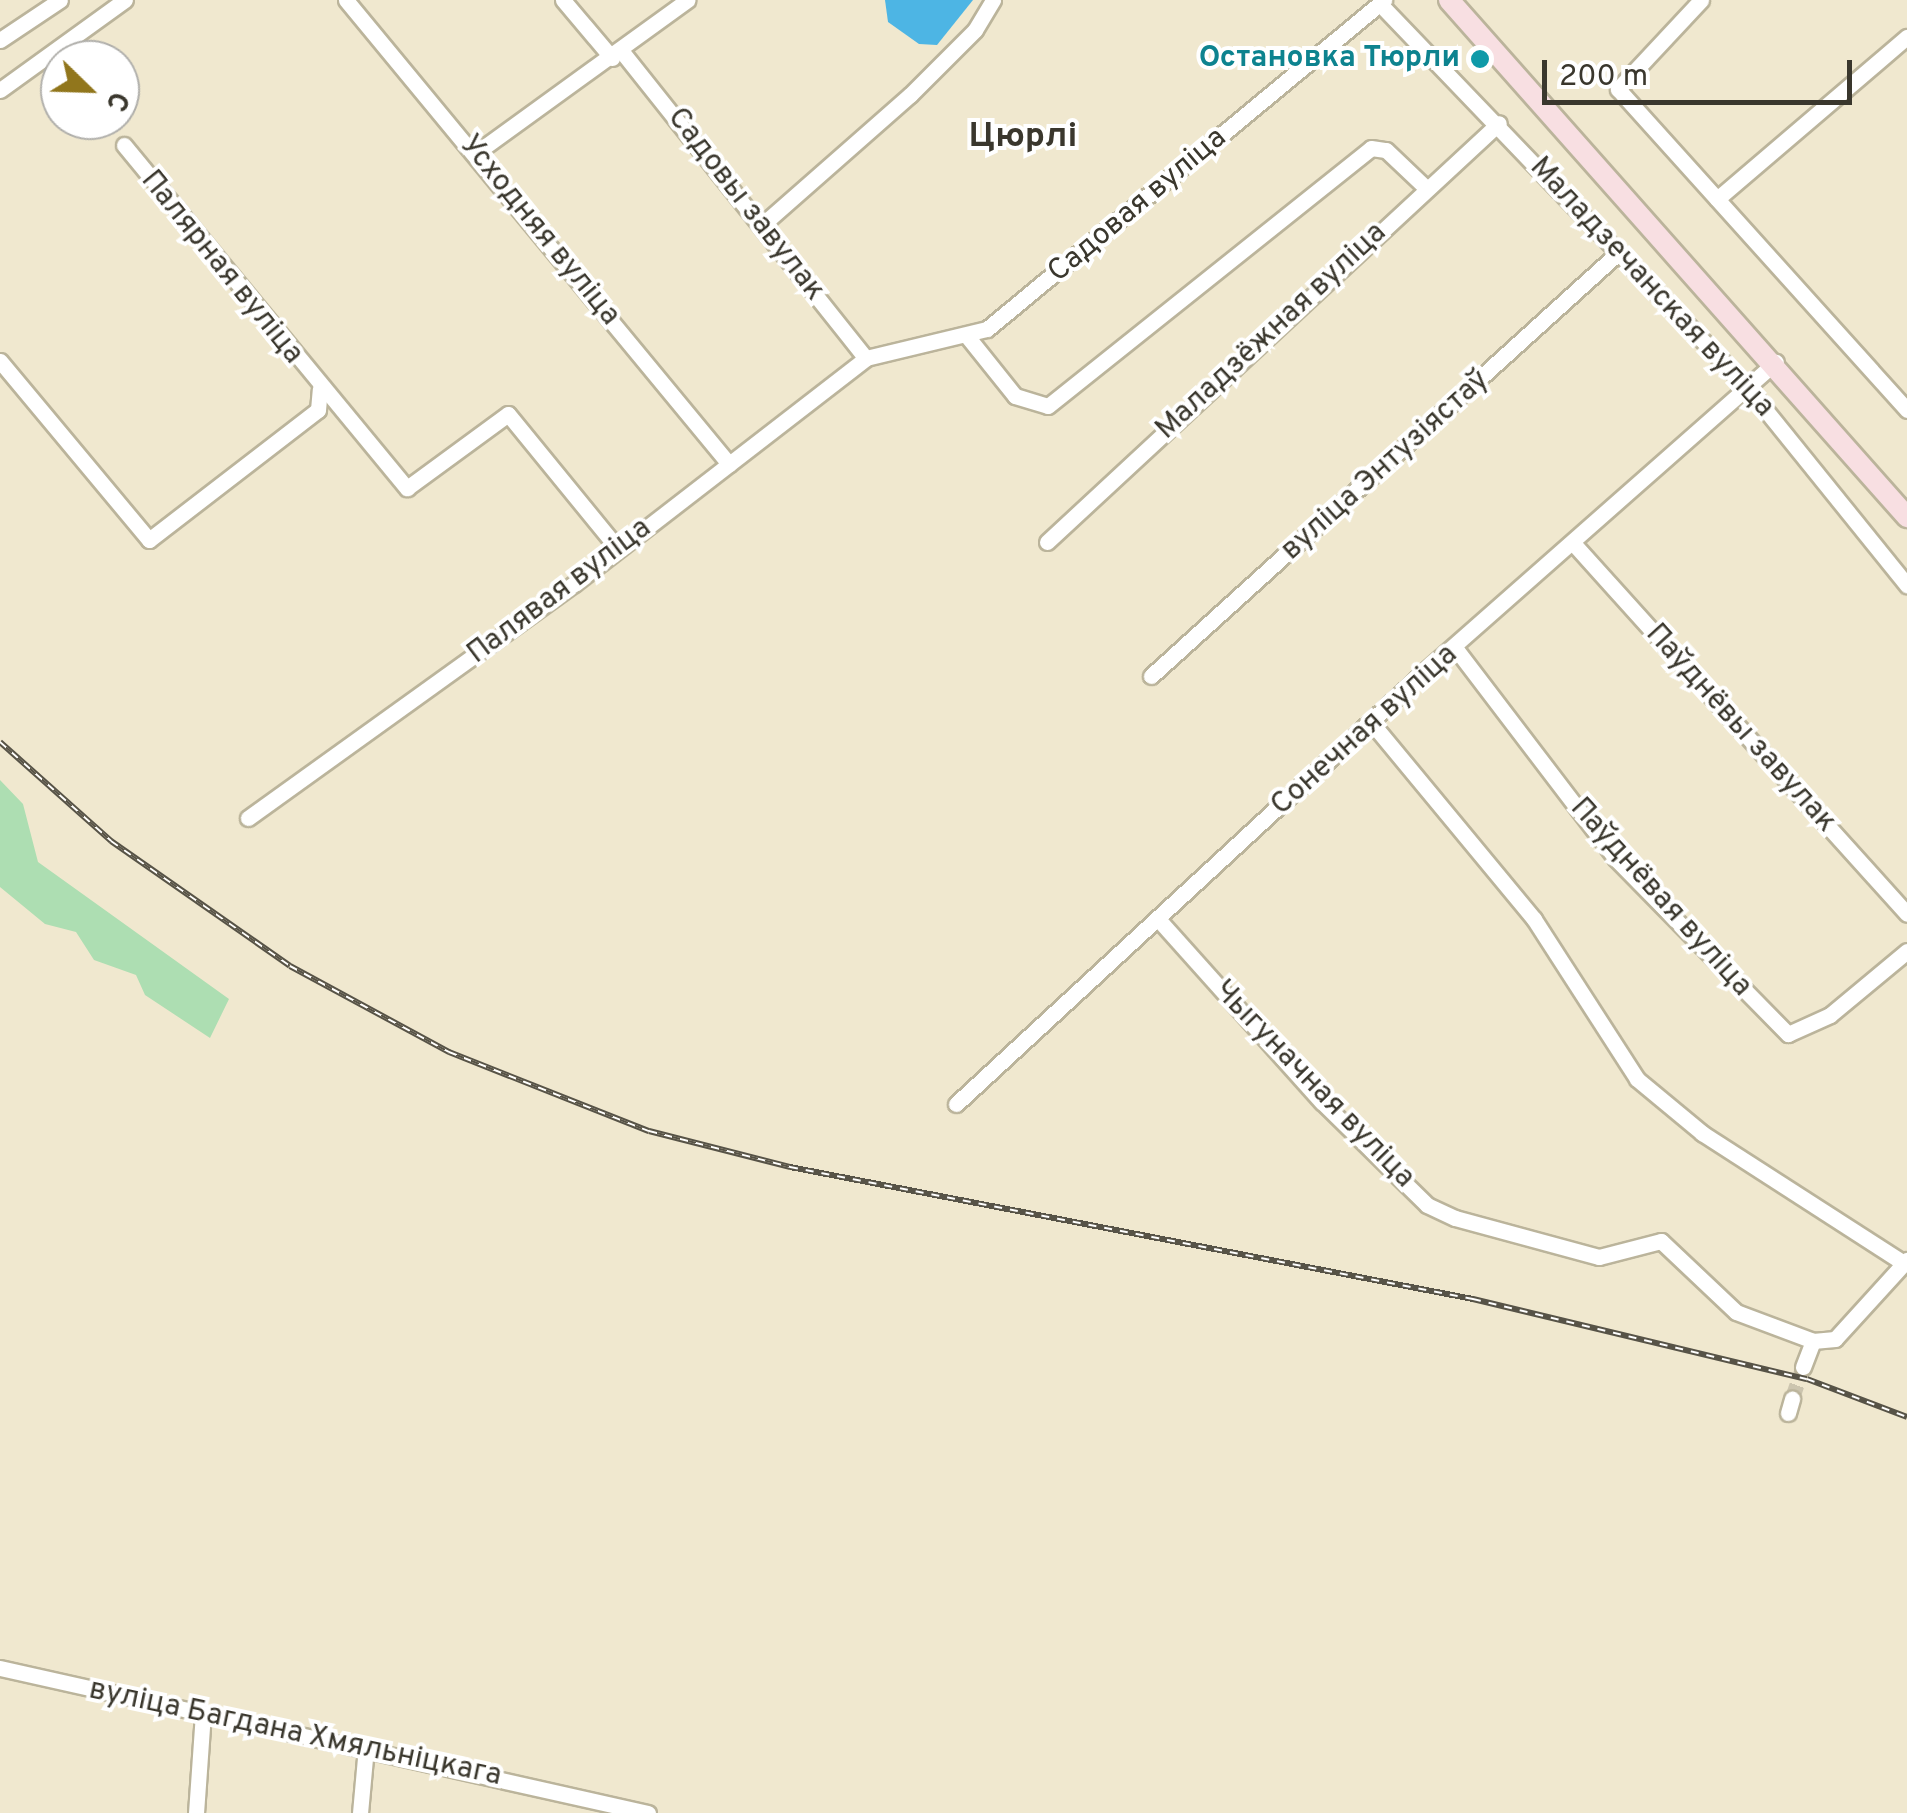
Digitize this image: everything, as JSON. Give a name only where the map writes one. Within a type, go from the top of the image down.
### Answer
[{"type":"main road","name":"Маладзечанская вуліца","points":[[1449,0],[1905,510]]},
{"type":"street","points":[[0,40],[60,0]]},
{"type":"street","points":[[0,90],[125,0]]},
{"type":"street","name":"Усходняя вуліца","points":[[346,0],[729,464]]},
{"type":"street","name":"Садовы завулак","points":[[563,0],[618,56],[762,224],[866,358]]},
{"type":"street","points":[[476,154],[618,56],[686,0]]},
{"type":"street","points":[[762,224],[910,94],[974,30],[993,0]]},
{"type":"street","points":[[1701,0],[1618,90],[1907,410]]},
{"type":"street","name":"Маладзечанская вуліца","points":[[1382,2],[1747,387],[1907,585]]},
{"type":"street","name":"Садовая вуліца","points":[[866,358],[967,336],[1003,317],[1382,2]]},
{"type":"street","points":[[1717,198],[1907,38]]},
{"type":"street","name":"Маладзёжная вуліца","points":[[1047,542],[1499,123]]},
{"type":"street","name":"Палярная вуліца","points":[[124,145],[320,389],[407,488],[508,414],[618,549]]},
{"type":"street","points":[[967,336],[1015,396],[1048,406],[1371,148],[1386,150],[1426,188]]},
{"type":"street","name":"вуліца Энтузіястаў","points":[[1151,676],[1618,253]]},
{"type":"street","name":"Палявая вуліца","points":[[248,818],[618,549],[866,358]]},
{"type":"street","points":[[0,362],[149,540],[318,410],[320,389]]},
{"type":"street","name":"Сонечная вуліца","points":[[956,1104],[1371,722],[1776,362]]},
{"type":"street","points":[[318,410],[352,421]]},
{"type":"street","name":"Паўднёвы завулак","points":[[1573,544],[1907,914]]},
{"type":"street","name":"Паўднёвая вуліца","points":[[1456,648],[1644,890],[1788,1034],[1803,1031],[1907,951]]},
{"type":"street","points":[[1371,722],[1523,905],[1636,1079],[1702,1132],[1906,1261],[1835,1339],[1813,1341],[1803,1367]]},
{"type":"street","name":"Чыгуначная вуліца","points":[[1159,920],[1322,1102],[1427,1205],[1599,1257],[1661,1241],[1736,1312],[1813,1341]]},
{"type":"street","name":"вуліца Багдана Хмяльніцкага","points":[[0,1668],[648,1813]]},
{"type":"street","points":[[196,1813],[203,1714]]},
{"type":"street","points":[[360,1813],[366,1747]]},
{"type":"green space","points":[[0,780],[23,804],[38,862],[229,999],[210,1038],[145,995],[136,975],[94,960],[76,932],[45,924],[0,887]]},
{"type":"water","points":[[885,0],[973,0],[937,45],[919,44],[888,22]]},
{"type":"tunnel","points":[[1792,1399],[1803,1367]]},
{"type":"railway","points":[[0,742],[111,841],[290,966],[449,1052],[649,1131],[790,1167],[1473,1299],[1807,1379],[1907,1417]]},
{"type":"place","name":"Остановка Тюрли","points":[[1480,59]]},
{"type":"district","name":"Цюрлі","points":[[1023,137]]}]
